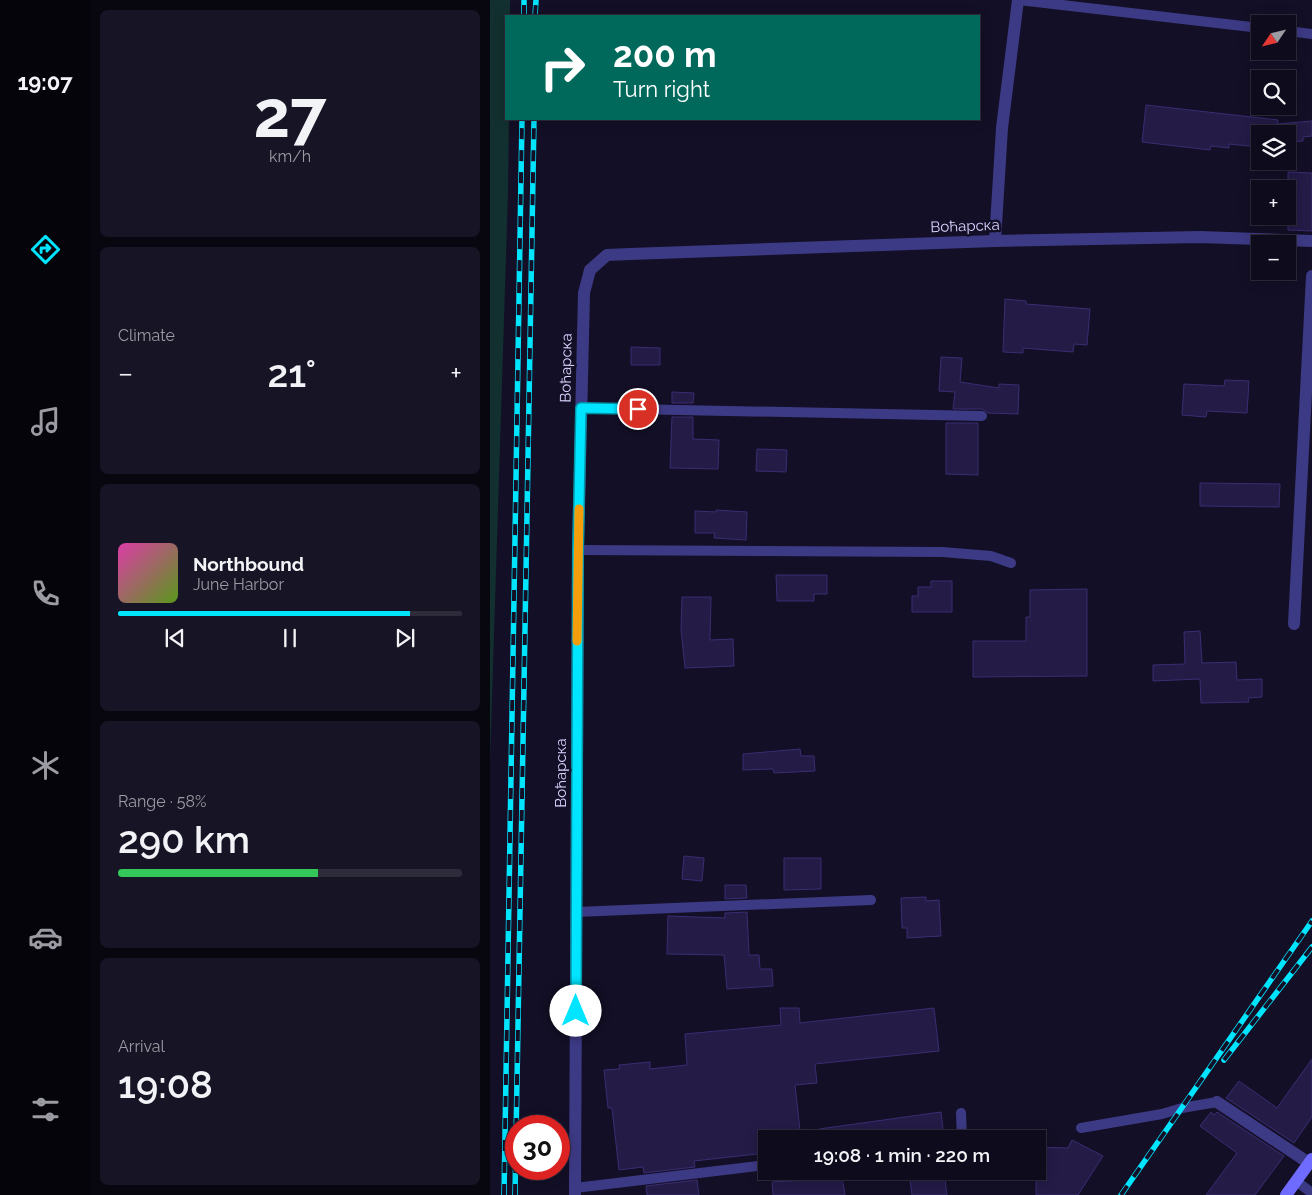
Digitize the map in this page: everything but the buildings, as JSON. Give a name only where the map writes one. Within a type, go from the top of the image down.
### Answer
[{"type":"main road","points":[[1286,1195],[1311,1161]]},
{"type":"street","points":[[995,241],[1002,128],[1018,0]]},
{"type":"street","name":"Воћарска","points":[[575,1192],[578,550],[584,293],[590,270],[607,255],[995,241],[1200,237],[1312,241]]},
{"type":"street","points":[[1294,624],[1312,276]]},
{"type":"street","points":[[1217,1102],[1311,1161]]},
{"type":"lane","points":[[1018,0],[1251,27]]},
{"type":"lane","points":[[1296,32],[1312,34]]},
{"type":"lane","points":[[581,408],[982,416]]},
{"type":"lane","points":[[578,550],[942,552],[991,556],[1011,563]]},
{"type":"lane","points":[[576,912],[871,900]]},
{"type":"lane","points":[[1081,1128],[1217,1102]]},
{"type":"lane","points":[[961,1113],[962,1130]]},
{"type":"lane","points":[[575,1192],[758,1166]]},
{"type":"lane","points":[[1296,1181],[1312,1193]]},
{"type":"green space","points":[[490,0],[510,0],[510,15],[505,15],[505,120],[509,120],[508,194],[490,761]]},
{"type":"railway","points":[[524,0],[524,15]]},
{"type":"railway","points":[[535,15],[536,0]]},
{"type":"railway","points":[[504,1195],[522,120]]},
{"type":"railway","points":[[515,1195],[534,120]]},
{"type":"railway","points":[[1121,1195],[1312,921]]},
{"type":"railway","points":[[1224,1060],[1312,947]]},
{"type":"slow traffic","points":[[577,641],[579,509]]},
{"type":"route","points":[[576,1011],[578,550],[581,408],[638,409]]}]
